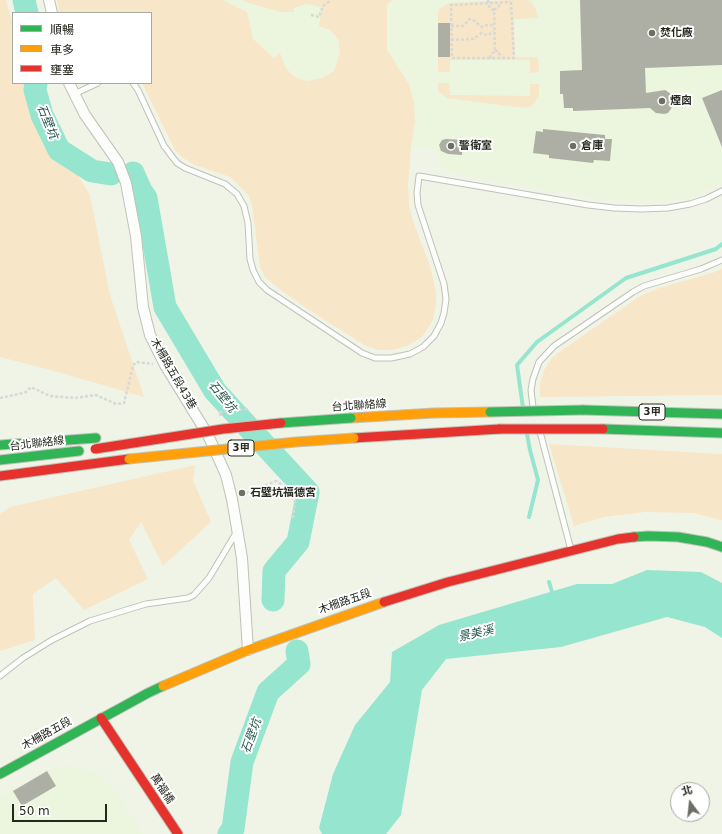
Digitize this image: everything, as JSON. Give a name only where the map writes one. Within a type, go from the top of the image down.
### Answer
[{"type":"main road","name":"台北聯絡線","points":[[0,460],[95,449],[223,429],[286,422],[434,413],[583,410],[722,414]]},
{"type":"main road","points":[[0,445],[223,429]]},
{"type":"main road","name":"3甲","points":[[0,476],[129,459],[296,442],[500,429],[603,429],[722,433]]},
{"type":"main road","points":[[22,483],[97,463]]},
{"type":"main road","name":"木柵路五段","points":[[0,774],[148,693],[248,650],[368,606],[448,582],[618,539],[648,536],[678,536],[722,546]]},
{"type":"main road","name":"萬福橋","points":[[101,718],[178,834]]},
{"type":"street","points":[[49,0],[52,12]]},
{"type":"street","name":"木柵路五段43巷","points":[[69,84],[94,130],[118,162],[126,183],[136,236],[146,320],[154,342],[165,365],[208,435],[226,475],[238,530],[242,558],[248,650]]},
{"type":"lane","points":[[74,94],[96,84]]},
{"type":"lane","points":[[134,84],[138,90],[164,146],[176,163],[225,184],[237,194],[244,206],[248,223],[250,258],[253,270],[259,282],[268,290],[355,349],[375,358],[390,358],[410,354],[423,347],[434,336],[441,324],[444,313],[446,299],[444,284],[422,222],[418,205],[417,193],[419,176],[588,205],[614,208],[668,208],[706,199],[722,191]]},
{"type":"lane","points":[[535,414],[531,390],[533,379],[539,362],[554,346],[644,286],[701,269],[722,260]]},
{"type":"lane","points":[[537,422],[571,551]]},
{"type":"lane","points":[[0,676],[23,658],[52,640],[90,621],[146,604],[188,598],[194,595],[209,578],[238,530]]},
{"type":"path","points":[[311,15],[319,16],[323,6],[331,0]]},
{"type":"path","points":[[488,2],[490,9],[494,10]]},
{"type":"path","points":[[488,2],[499,3],[511,2],[514,58],[452,58],[452,5],[488,2]]},
{"type":"path","points":[[494,10],[499,6],[499,3]]},
{"type":"path","points":[[494,10],[495,51],[501,58]]},
{"type":"path","points":[[452,26],[463,26],[470,19],[472,19],[482,27]]},
{"type":"path","points":[[482,27],[487,24],[494,27]]},
{"type":"path","points":[[482,27],[482,32]]},
{"type":"path","points":[[451,40],[473,39],[482,32]]},
{"type":"path","points":[[482,32],[487,34],[494,32]]},
{"type":"path","points":[[490,58],[491,54],[495,51]]},
{"type":"path","points":[[0,398],[26,392],[31,387],[50,396],[75,398],[96,395],[116,404],[124,403],[133,366],[136,362],[165,365]]},
{"type":"path","points":[[219,412],[247,409]]},
{"type":"path","points":[[232,499],[276,481],[291,490],[295,501],[293,518]]},
{"type":"shaded area","points":[[0,0],[6,0],[12,22],[12,84],[29,84],[36,107],[90,195],[110,295],[144,397],[0,357]]},
{"type":"shaded area","points":[[57,0],[223,0],[247,12],[253,39],[274,58],[280,53],[284,64],[290,73],[298,79],[308,81],[322,78],[334,71],[340,52],[338,39],[330,30],[319,26],[322,7],[306,4],[294,8],[294,12],[281,12],[241,0],[392,0],[387,5],[387,50],[409,84],[414,104],[415,122],[411,146],[408,186],[409,204],[413,221],[430,266],[436,292],[436,305],[433,320],[422,337],[407,346],[392,350],[378,350],[366,346],[303,306],[265,277],[260,267],[252,205],[248,195],[230,177],[195,165],[183,158],[175,150],[142,84],[152,84],[152,12],[60,12]]},
{"type":"shaded area","points":[[223,0],[241,0],[249,3],[294,8],[306,4],[322,7],[330,30],[338,39],[340,52],[334,71],[322,78],[308,81],[298,79],[290,73],[284,64],[280,53],[274,58],[253,39],[247,12]]},
{"type":"shaded area","points":[[392,0],[722,0],[722,182],[708,190],[689,197],[671,200],[640,201],[603,199],[471,177],[453,172],[443,165],[438,156],[437,149],[411,146],[415,122],[409,84],[387,50],[387,5]]},
{"type":"shaded area","points":[[527,0],[530,1],[535,7],[538,18],[514,19],[515,57],[538,57],[539,72],[530,73],[530,60],[450,60],[450,72],[438,72],[438,57],[450,57],[450,23],[438,23],[439,9],[450,3]]},
{"type":"shaded area","points":[[438,83],[449,83],[450,95],[530,96],[530,84],[539,84],[539,95],[534,104],[524,108],[447,98],[440,93]]},
{"type":"shaded area","points":[[722,268],[722,395],[540,397],[540,383],[544,370],[552,358],[562,350],[640,296],[659,288],[715,272]]},
{"type":"shaded area","points":[[549,444],[722,454],[722,520],[693,513],[645,512],[604,517],[574,526]]},
{"type":"shaded area","points":[[195,465],[193,480],[211,522],[163,566],[141,522],[129,540],[148,579],[84,610],[56,578],[33,594],[35,640],[0,651],[0,514],[10,507]]},
{"type":"shaded area","points":[[67,766],[84,768],[96,772],[99,778],[122,800],[143,834],[0,834],[0,797],[40,772]]},
{"type":"water","name":"景美溪","points":[[647,570],[701,572],[722,583],[722,638],[705,627],[667,617],[561,647],[446,659],[422,690],[401,815],[386,834],[322,834],[319,828],[333,774],[355,725],[390,682],[392,652],[439,625],[577,584],[612,584]]},
{"type":"building","name":"焚化廠","points":[[580,0],[722,0],[722,65],[645,68],[646,93],[665,90],[671,94],[673,98],[673,106],[668,113],[656,113],[650,108],[573,111],[573,108],[564,108],[563,94],[560,94],[560,71],[582,70]]},
{"type":"building","points":[[438,23],[450,23],[450,57],[438,57]]},
{"type":"building","points":[[722,90],[722,147],[702,98]]},
{"type":"building","name":"倉庫","points":[[543,129],[605,135],[605,139],[612,139],[610,161],[594,160],[593,163],[549,158],[549,155],[533,153],[536,131],[543,132]]},
{"type":"building","name":"警衛室","points":[[442,140],[463,140],[462,155],[448,154],[441,151],[439,145]]},
{"type":"building","points":[[47,771],[56,786],[22,806],[13,791]]},
{"type":"waterway","name":"石壁坑","points":[[24,0],[27,12]]},
{"type":"waterway","name":"石壁坑","points":[[36,84],[35,90],[42,115],[59,150],[92,171],[111,174]]},
{"type":"waterway","name":"石壁坑","points":[[133,173],[141,191],[146,198],[165,307],[215,391],[308,492],[298,542],[274,571],[273,600]]},
{"type":"waterway","points":[[523,408],[517,365],[537,342],[626,278],[716,249],[722,244]]},
{"type":"waterway","points":[[527,434],[538,480],[529,517]]},
{"type":"waterway","points":[[549,582],[553,595]]},
{"type":"waterway","name":"石壁坑","points":[[229,834],[233,829],[242,762],[268,692],[299,664],[297,651]]},
{"type":"traffic: fast","points":[[583,410],[722,414]]},
{"type":"traffic: fast","points":[[490,412],[583,410]]},
{"type":"traffic: fast","points":[[281,423],[351,418]]},
{"type":"traffic: fast","points":[[603,429],[722,433]]},
{"type":"traffic: fast","points":[[0,445],[96,438]]},
{"type":"traffic: fast","points":[[0,460],[79,451]]},
{"type":"traffic: fast","points":[[634,537],[678,537],[707,542],[722,547]]},
{"type":"traffic: fast","points":[[0,774],[163,686]]},
{"type":"traffic: slow","points":[[351,418],[434,413],[490,412]]},
{"type":"traffic: slow","points":[[129,459],[296,442],[354,438]]},
{"type":"traffic: slow","points":[[163,686],[248,650],[384,602]]},
{"type":"traffic: jam","points":[[95,449],[223,429],[281,423]]},
{"type":"traffic: jam","points":[[354,438],[500,429]]},
{"type":"traffic: jam","points":[[500,429],[603,429]]},
{"type":"traffic: jam","points":[[0,476],[129,459]]},
{"type":"traffic: jam","points":[[384,602],[448,582],[618,539],[634,537]]},
{"type":"traffic: jam","points":[[101,718],[178,834]]},
{"type":"place","name":"焚化廠","points":[[652,33]]},
{"type":"place","name":"煙囪","points":[[662,101]]},
{"type":"place","name":"警衛室","points":[[451,146]]},
{"type":"place","name":"倉庫","points":[[573,146]]},
{"type":"place","name":"石壁坑福德宮","points":[[242,493]]}]
